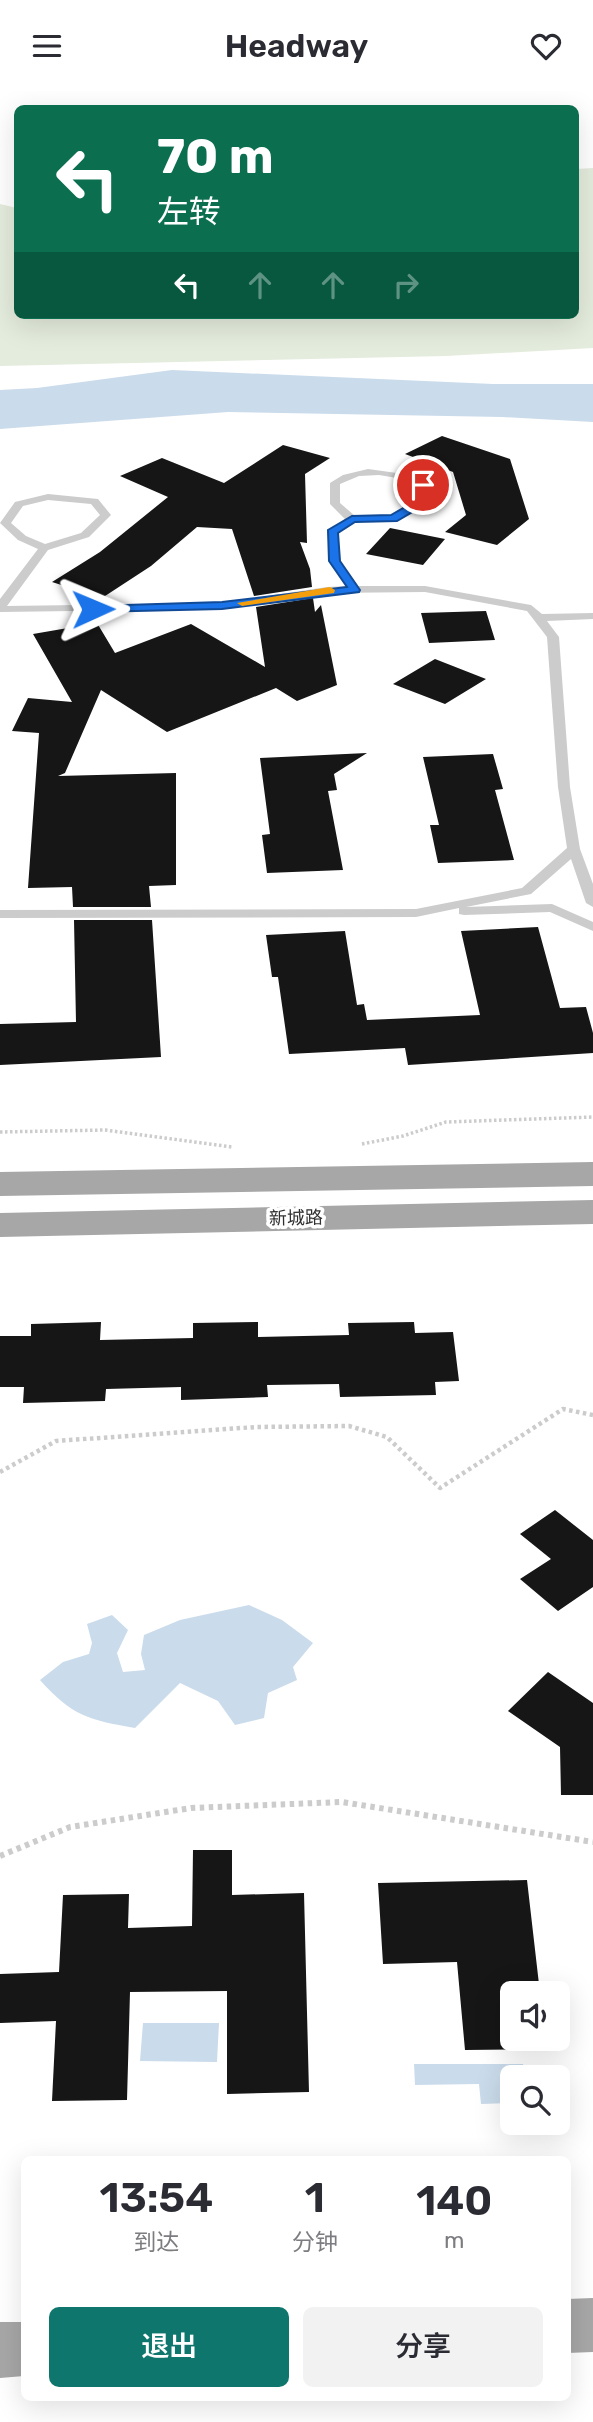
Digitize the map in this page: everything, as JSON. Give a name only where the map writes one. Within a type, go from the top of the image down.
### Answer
[{"type":"main road","points":[[0,1184],[593,1174]]},
{"type":"main road","name":"新城路","points":[[0,1225],[593,1212]]},
{"type":"main road","points":[[571,2326],[593,2325]]},
{"type":"main road","points":[[0,2350],[21,2349]]},
{"type":"lane","points":[[352,519],[335,504],[335,483],[354,472],[398,473],[423,485],[417,504],[393,518],[352,519],[332,532],[335,561],[355,590]]},
{"type":"lane","points":[[0,608],[44,548],[85,535],[106,515],[94,501],[48,497],[19,504],[5,523],[22,538],[44,548]]},
{"type":"lane","points":[[0,608],[222,606],[327,590],[425,589],[531,608],[553,637],[564,787],[574,849],[593,903]]},
{"type":"lane","points":[[538,618],[593,616]]},
{"type":"lane","points":[[416,913],[526,891],[574,849]]},
{"type":"lane","points":[[0,914],[416,913],[552,908],[593,927]]},
{"type":"path","points":[[351,1147],[403,1136],[446,1122],[593,1117]]},
{"type":"path","points":[[0,1132],[105,1130],[238,1147]]},
{"type":"path","points":[[0,1472],[56,1441],[256,1427],[349,1426],[387,1437],[440,1488],[563,1409],[593,1415]]},
{"type":"path","points":[[0,1856],[69,1827],[191,1808],[342,1802],[593,1842]]},
{"type":"green space","points":[[593,168],[593,348],[446,356],[0,366],[0,204],[14,207],[14,319],[579,319],[579,169]]},
{"type":"water","points":[[172,370],[493,384],[593,384],[593,422],[502,417],[228,412],[0,429],[0,390],[37,388]]},
{"type":"water","points":[[249,1605],[282,1620],[313,1643],[293,1667],[297,1680],[268,1693],[264,1718],[235,1725],[218,1701],[180,1683],[135,1728],[82,1715],[62,1702],[40,1680],[63,1662],[89,1654],[92,1643],[87,1624],[112,1615],[128,1630],[117,1653],[123,1672],[145,1670],[141,1654],[144,1635],[180,1620]]},
{"type":"water","points":[[143,2023],[219,2023],[217,2062],[140,2061]]},
{"type":"water","points":[[414,2064],[523,2064],[500,2065],[500,2103],[481,2104],[479,2084],[415,2085]]},
{"type":"building","points":[[442,436],[510,459],[529,519],[497,545],[445,532],[466,515],[453,472],[405,454]]},
{"type":"building","points":[[283,445],[330,458],[305,474],[307,543],[300,542],[310,569],[312,587],[254,596],[232,529],[197,527],[151,566],[102,598],[52,582],[100,552],[168,497],[120,476],[162,458],[224,483]]},
{"type":"building","points":[[390,528],[445,539],[423,565],[366,554]]},
{"type":"building","points":[[313,598],[315,612],[321,605],[337,685],[297,701],[276,688],[167,732],[101,690],[65,773],[58,776],[176,773],[176,885],[149,886],[151,907],[73,907],[72,887],[28,888],[39,733],[12,731],[28,698],[72,702],[33,634],[97,623],[115,653],[191,624],[265,667],[256,607]]},
{"type":"building","points":[[486,611],[495,640],[429,643],[421,613]]},
{"type":"building","points":[[435,659],[486,679],[445,704],[393,684]]},
{"type":"building","points":[[367,753],[334,774],[337,790],[328,791],[343,870],[267,873],[262,835],[270,834],[260,758]]},
{"type":"building","points":[[493,754],[503,789],[495,790],[514,860],[438,863],[430,825],[439,825],[423,757]]},
{"type":"building","points":[[74,920],[152,920],[161,1057],[0,1065],[0,1024],[76,1022]]},
{"type":"building","points":[[538,927],[560,1008],[586,1007],[593,1033],[593,1053],[408,1065],[405,1048],[289,1054],[278,977],[272,977],[266,935],[345,931],[357,1005],[364,1004],[367,1020],[480,1015],[461,931]]},
{"type":"building","points":[[101,1322],[100,1340],[193,1338],[193,1323],[258,1322],[258,1337],[349,1335],[348,1323],[414,1322],[415,1333],[453,1332],[459,1381],[435,1382],[436,1395],[340,1397],[339,1384],[267,1385],[268,1397],[181,1400],[181,1387],[106,1389],[105,1401],[23,1403],[24,1387],[0,1387],[0,1336],[31,1336],[31,1324]]},
{"type":"building","points":[[555,1510],[593,1540],[593,1587],[558,1611],[520,1579],[551,1559],[520,1534]]},
{"type":"building","points":[[548,1672],[593,1703],[593,1795],[561,1795],[560,1747],[508,1711]]},
{"type":"building","points":[[193,1850],[232,1850],[232,1895],[304,1893],[309,2092],[227,2094],[227,1991],[130,1992],[127,2100],[52,2101],[56,2021],[0,2023],[0,1974],[59,1972],[63,1895],[129,1894],[128,1928],[192,1926]]},
{"type":"building","points":[[527,1880],[539,1981],[500,1981],[500,2050],[465,2050],[457,1962],[383,1964],[378,1883]]},
{"type":"slow traffic","points":[[242,603],[330,590]]},
{"type":"route","points":[[93,609],[222,606],[327,590],[355,590],[335,561],[332,532],[352,519],[393,518],[417,504],[423,485]]}]
